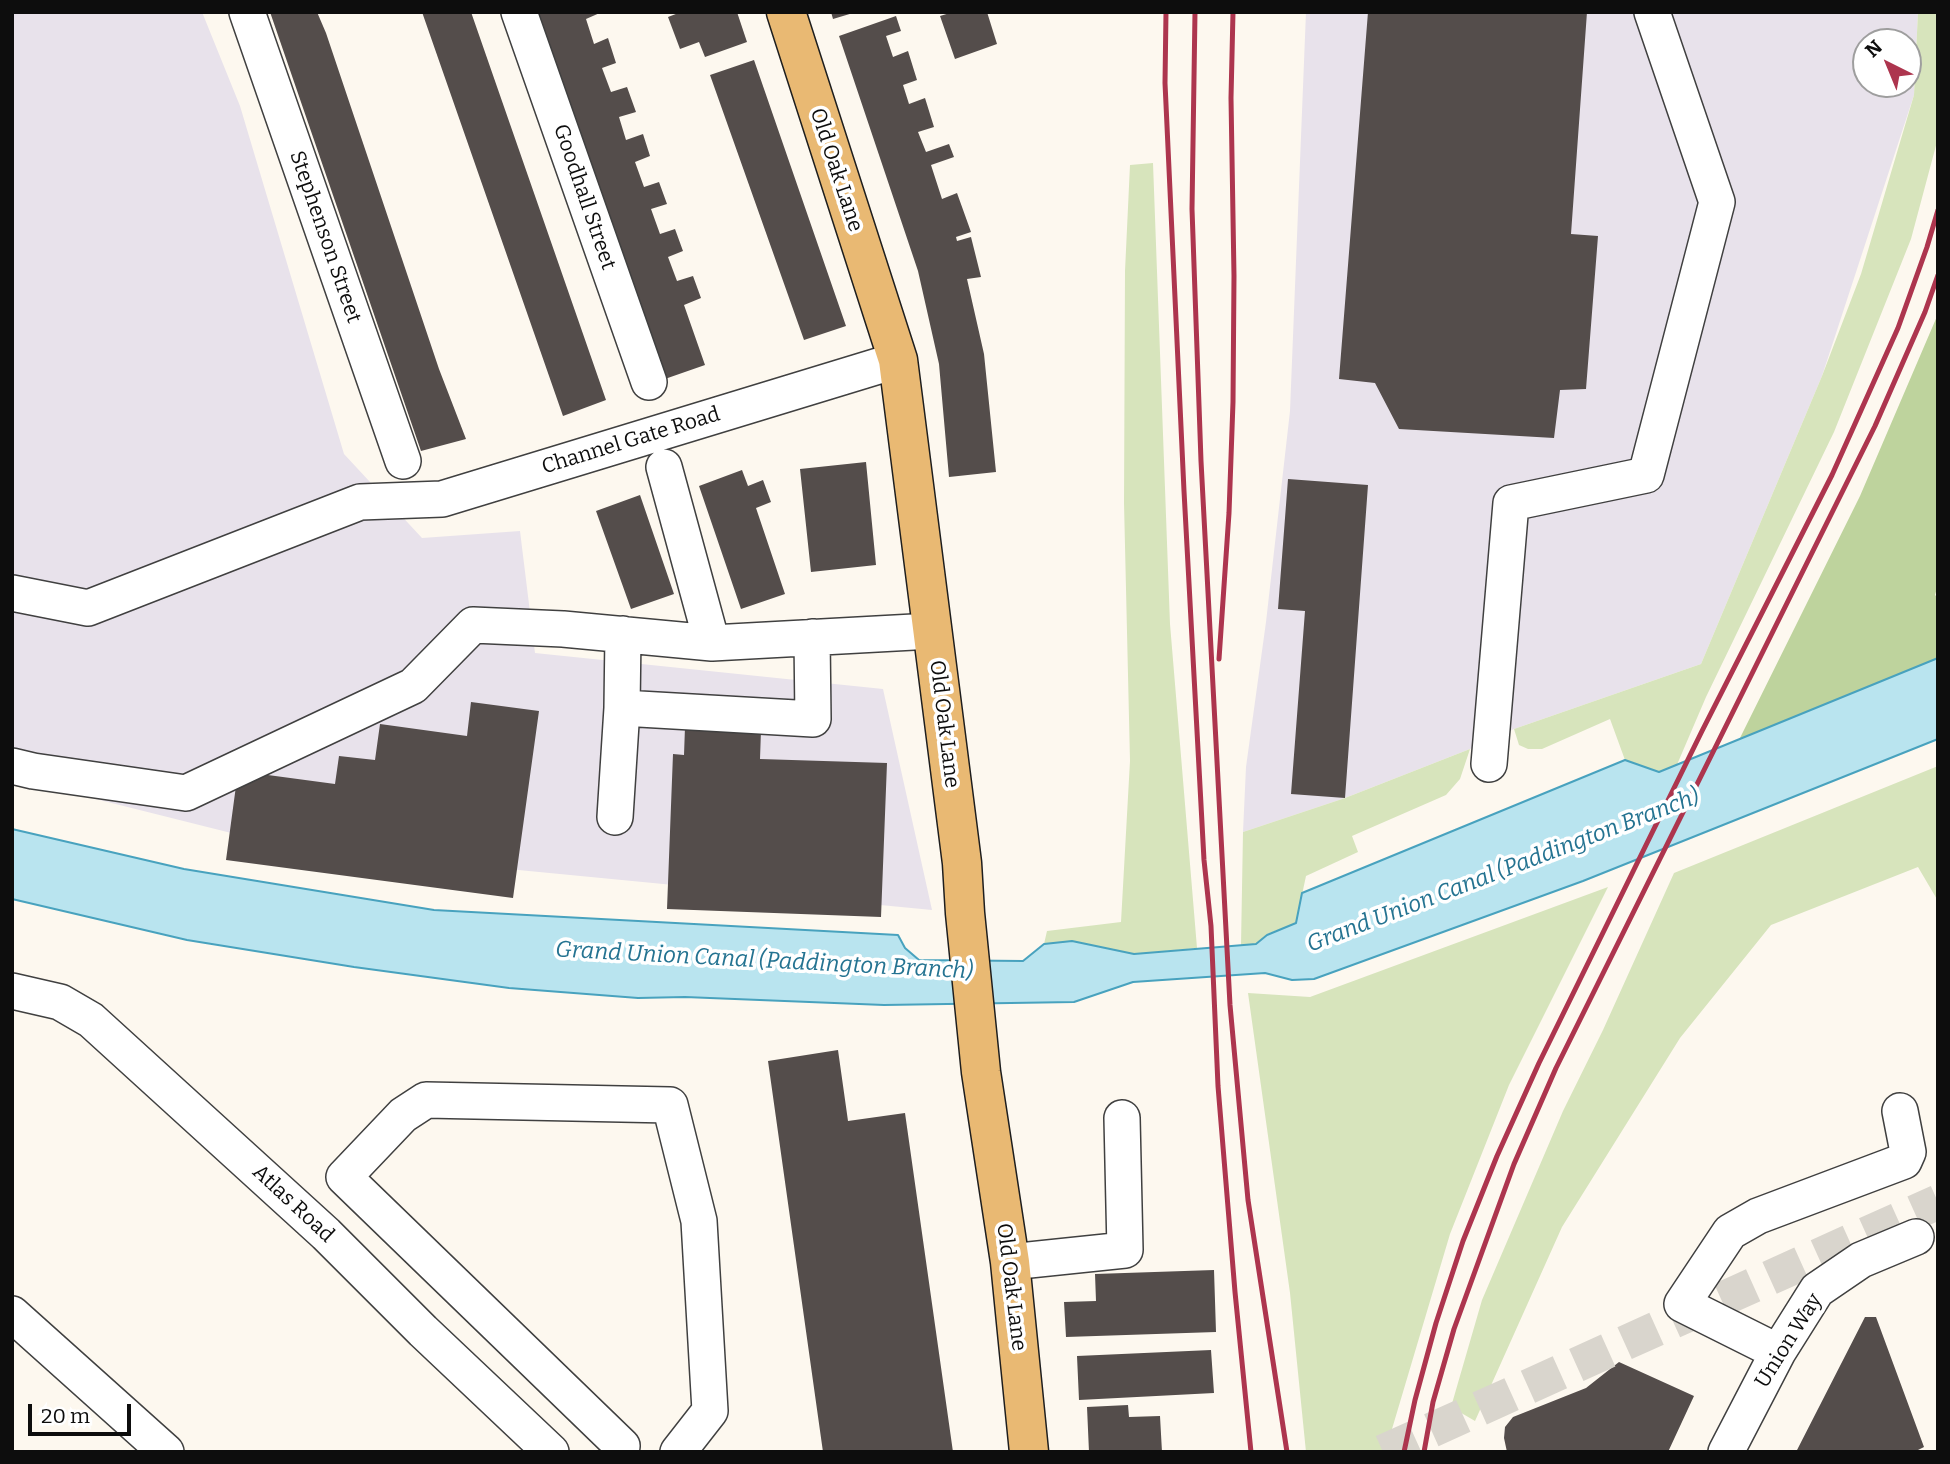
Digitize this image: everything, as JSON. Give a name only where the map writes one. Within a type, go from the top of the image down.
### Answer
[{"type":"main road","name":"Old Oak Lane","points":[[786,12],[898,360],[962,863],[976,1027],[1010,1262],[1029,1452]]},
{"type":"street","name":"Stephenson Street","points":[[247,12],[403,461]]},
{"type":"street","name":"Goodhall Street","points":[[519,12],[649,382]]},
{"type":"street","points":[[1489,764],[1511,503],[1646,475],[1717,202],[1653,12]]},
{"type":"street","name":"Channel Gate Road","points":[[12,593],[89,608],[360,502],[442,499],[898,360]]},
{"type":"street","points":[[664,467],[712,643]]},
{"type":"street","points":[[12,766],[186,793],[413,687],[473,625],[563,629],[712,643],[932,631]]},
{"type":"street","points":[[615,817],[622,708],[622,634]]},
{"type":"street","points":[[622,708],[813,719],[812,637]]},
{"type":"street","name":"Atlas Road","points":[[12,991],[60,1002],[91,1020],[326,1234],[423,1331],[551,1452]]},
{"type":"street","points":[[621,1452],[622,1446],[344,1177],[403,1115],[426,1100],[670,1105],[699,1221],[710,1411],[678,1452]]},
{"type":"street","points":[[1778,1352],[1682,1304],[1730,1232],[1758,1216],[1904,1161],[1908,1152],[1900,1111]]},
{"type":"street","points":[[1010,1262],[1125,1250],[1122,1118]]},
{"type":"street","name":"Union Way","points":[[1726,1452],[1778,1352],[1817,1290],[1861,1260],[1916,1237]]},
{"type":"street","points":[[12,1314],[166,1452]]},
{"type":"shaded area","points":[[12,12],[202,12],[240,106],[344,454],[422,538],[520,531],[535,653],[883,689],[932,910],[291,848],[12,778]]},
{"type":"shaded area","points":[[1306,12],[1918,12],[1917,28],[1852,28],[1852,98],[1913,98],[1822,376],[1701,664],[1514,729],[1345,798],[1243,832],[1246,767],[1290,411]]},
{"type":"green space","points":[[1918,12],[1938,12],[1938,138],[1911,239],[1834,432],[1706,697],[1676,767],[1659,773],[1625,760],[1610,719],[1542,749],[1528,749],[1519,745],[1514,729],[1701,664],[1822,376],[1861,274],[1913,98],[1922,98],[1922,28],[1917,28]]},
{"type":"green space","points":[[1153,163],[1170,624],[1197,948],[1134,954],[1072,941],[1044,944],[1047,931],[1121,922],[1130,761],[1124,503],[1125,271],[1130,165]]},
{"type":"green space","points":[[1938,314],[1938,585],[1935,595],[1938,598],[1938,658],[1739,740],[1860,496]]},
{"type":"green space","points":[[1470,749],[1460,779],[1446,795],[1352,836],[1358,852],[1306,876],[1296,923],[1267,934],[1256,944],[1241,945],[1243,832],[1345,798]]},
{"type":"green space","points":[[1938,766],[1938,901],[1918,867],[1771,925],[1680,1038],[1562,1227],[1475,1421],[1451,1407],[1482,1300],[1563,1111],[1674,873]]},
{"type":"green space","points":[[1608,887],[1509,1085],[1450,1234],[1392,1429],[1389,1452],[1306,1452],[1290,1293],[1248,993],[1310,997]]},
{"type":"water","name":"Grand Union Canal (Paddington Branch)","points":[[1938,658],[1938,739],[1583,881],[1314,979],[1292,980],[1265,973],[1133,982],[1074,1002],[884,1005],[685,997],[638,998],[509,988],[354,967],[187,940],[12,899],[12,829],[184,869],[434,910],[898,935],[905,948],[919,960],[1023,961],[1044,944],[1072,941],[1134,954],[1256,944],[1267,935],[1296,923],[1302,893],[1625,760],[1659,772]]},
{"type":"building","points":[[270,12],[317,12],[439,369],[466,439],[421,451]]},
{"type":"building","points":[[422,12],[471,12],[606,400],[563,416]]},
{"type":"building","points":[[534,12],[602,12],[586,19],[594,44],[608,38],[616,63],[602,68],[611,92],[627,87],[636,112],[619,117],[626,140],[643,134],[650,156],[635,162],[644,187],[659,182],[667,204],[651,209],[660,234],[675,229],[683,251],[668,257],[677,281],[693,276],[701,298],[684,305],[705,365],[662,380]]},
{"type":"building","points":[[681,12],[737,12],[747,42],[705,57],[699,42],[680,49],[668,17]]},
{"type":"building","points":[[831,12],[853,12],[853,13],[833,19]]},
{"type":"building","points":[[953,12],[987,12],[997,44],[955,59],[940,16]]},
{"type":"building","points":[[1368,12],[1587,12],[1571,234],[1598,236],[1586,389],[1560,390],[1554,438],[1399,429],[1375,383],[1339,379]]},
{"type":"building","points":[[896,16],[901,31],[886,36],[893,57],[908,51],[917,80],[903,85],[909,104],[925,98],[934,127],[918,132],[926,152],[949,144],[954,157],[931,165],[942,199],[957,193],[971,232],[956,237],[957,241],[971,237],[981,277],[967,279],[984,354],[996,472],[949,477],[939,364],[918,271],[839,36]]},
{"type":"building","points":[[754,60],[846,326],[804,340],[710,75]]},
{"type":"building","points":[[866,462],[876,565],[811,572],[800,469]]},
{"type":"building","points":[[742,470],[748,486],[763,480],[771,502],[756,508],[785,594],[741,609],[699,486]]},
{"type":"building","points":[[1288,479],[1368,485],[1345,798],[1291,794],[1305,611],[1278,609]]},
{"type":"building","points":[[640,495],[674,594],[631,609],[596,511]]},
{"type":"building","points":[[471,702],[539,711],[513,898],[226,860],[238,771],[335,784],[339,756],[375,760],[380,724],[467,736]]},
{"type":"building","points":[[685,727],[761,730],[760,759],[887,763],[881,917],[667,909],[673,754],[684,755]]},
{"type":"building","points":[[838,1050],[848,1121],[905,1113],[953,1452],[823,1452],[768,1061]]},
{"type":"building","points":[[1214,1270],[1216,1332],[1066,1337],[1064,1302],[1096,1301],[1095,1274]]},
{"type":"building","points":[[1865,1317],[1876,1317],[1924,1447],[1914,1452],[1796,1452]]},
{"type":"building","points":[[1211,1350],[1214,1393],[1079,1400],[1077,1356]]},
{"type":"building","points":[[1619,1362],[1694,1396],[1668,1452],[1507,1452],[1505,1427],[1513,1417],[1586,1388]]},
{"type":"building","points":[[1128,1405],[1129,1417],[1160,1416],[1162,1452],[1089,1452],[1087,1407]]},
{"type":"tunnel","points":[[1383,1452],[1938,1202]]},
{"type":"railway","points":[[1166,12],[1165,83],[1204,860],[1211,926],[1218,1086],[1251,1452]]},
{"type":"railway","points":[[1195,12],[1192,209],[1201,461],[1230,1005],[1248,1200],[1287,1452]]},
{"type":"railway","points":[[1219,659],[1233,402],[1233,12]]},
{"type":"railway","points":[[1404,1452],[1436,1323],[1463,1241],[1497,1156],[1539,1063],[1702,731],[1832,475],[1898,328],[1938,210]]},
{"type":"railway","points":[[1424,1452],[1433,1402],[1454,1329],[1514,1164],[1556,1068],[1875,426],[1925,312],[1938,275]]}]
